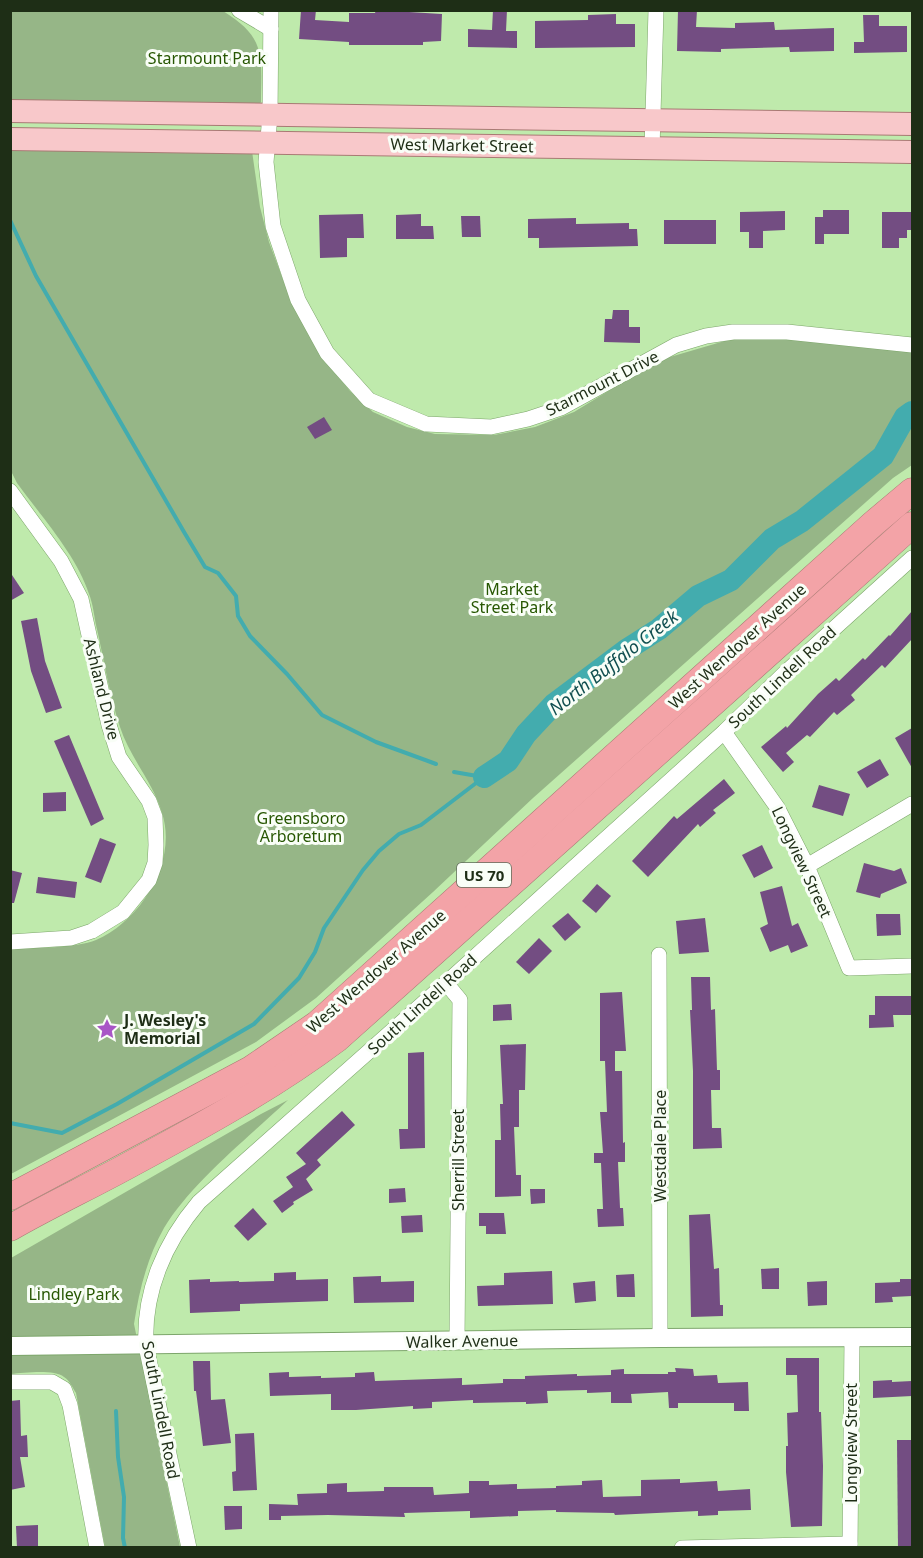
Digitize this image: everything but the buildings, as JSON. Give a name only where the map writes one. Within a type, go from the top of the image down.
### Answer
[{"type":"highway","name":"West Wendover Avenue","points":[[10,1197],[251,1069],[317,1024],[912,491]]},
{"type":"highway","name":"West Wendover Avenue","points":[[10,1228],[131,1164],[271,1085],[305,1063],[337,1038],[912,525]]},
{"type":"main road","name":"West Market Street","points":[[10,111],[912,124]]},
{"type":"main road","name":"West Market Street","points":[[10,139],[912,152]]},
{"type":"street","points":[[239,10],[271,29]]},
{"type":"street","name":"Starmount Drive","points":[[271,10],[270,115],[266,162],[273,226],[298,300],[327,353],[369,400],[426,424],[491,427],[528,419],[561,408],[676,345],[706,336],[733,332],[788,332],[912,345]]},
{"type":"street","points":[[652,149],[656,10]]},
{"type":"street","name":"Ashland Drive","points":[[10,491],[16,510],[61,561],[81,598],[109,725],[119,757],[149,801],[155,818],[156,844],[155,863],[149,880],[123,912],[92,931],[71,938],[10,942]]},
{"type":"street","name":"South Lindell Road","points":[[189,1548],[146,1346],[145,1327],[149,1297],[160,1266],[181,1224],[199,1202],[724,732],[786,672],[912,558]]},
{"type":"street","name":"Longview Street","points":[[724,732],[777,807],[807,866],[849,968],[912,966]]},
{"type":"street","points":[[807,866],[912,804]]},
{"type":"street","name":"Westdale Place","points":[[659,955],[660,1338]]},
{"type":"street","name":"Sherrill Street","points":[[446,983],[460,1000],[458,1341]]},
{"type":"street","name":"Walker Avenue","points":[[10,1346],[912,1337]]},
{"type":"street","name":"Longview Street","points":[[850,1546],[852,1338]]},
{"type":"street","points":[[10,1382],[52,1382],[63,1389],[70,1405],[97,1548]]},
{"type":"street","points":[[682,1548],[850,1546]]},
{"type":"green space","name":"Starmount Park","points":[[11,11],[223,11],[248,30],[258,49],[261,60],[261,102],[257,107],[11,102]]},
{"type":"green space","points":[[11,146],[252,151],[260,207],[269,242],[291,301],[321,355],[350,391],[373,412],[407,427],[435,434],[494,435],[535,427],[574,412],[670,357],[728,340],[792,340],[912,352],[912,465],[893,478],[533,798],[316,998],[256,1042],[11,1174],[10,949],[88,943],[112,931],[128,919],[152,887],[160,869],[165,850],[166,831],[158,802],[120,727],[92,602],[83,580],[67,551],[17,483],[11,471]]},
{"type":"green space","name":"Lindley Park","points":[[288,1100],[205,1177],[175,1211],[158,1239],[141,1287],[134,1324],[180,1547],[105,1547],[76,1393],[68,1380],[53,1373],[11,1374],[11,1258]]},
{"type":"waterway","points":[[10,220],[36,276],[205,567],[218,573],[236,596],[238,616],[250,636],[322,715],[376,742],[436,764]]},
{"type":"waterway","name":"North Buffalo Creek","points":[[484,777],[508,761],[526,734],[554,704],[626,650],[659,629],[698,596],[731,580],[772,539],[802,521],[883,456],[905,417],[912,412]]},
{"type":"waterway","points":[[454,772],[483,777]]},
{"type":"waterway","name":"North Buffalo Creek","points":[[10,1123],[62,1133],[117,1104],[254,1024],[299,978],[315,952],[324,928],[363,870],[379,851],[399,834],[421,825],[484,777]]},
{"type":"waterway","points":[[116,1411],[118,1457],[124,1497],[123,1538],[125,1548]]},
{"type":"place","name":"J. Wesley's Memorial","points":[[107,1029]]},
{"type":"park label","name":"Market Street Park","points":[[512,598]]},
{"type":"park label","name":"Greensboro Arboretum","points":[[301,827]]}]
